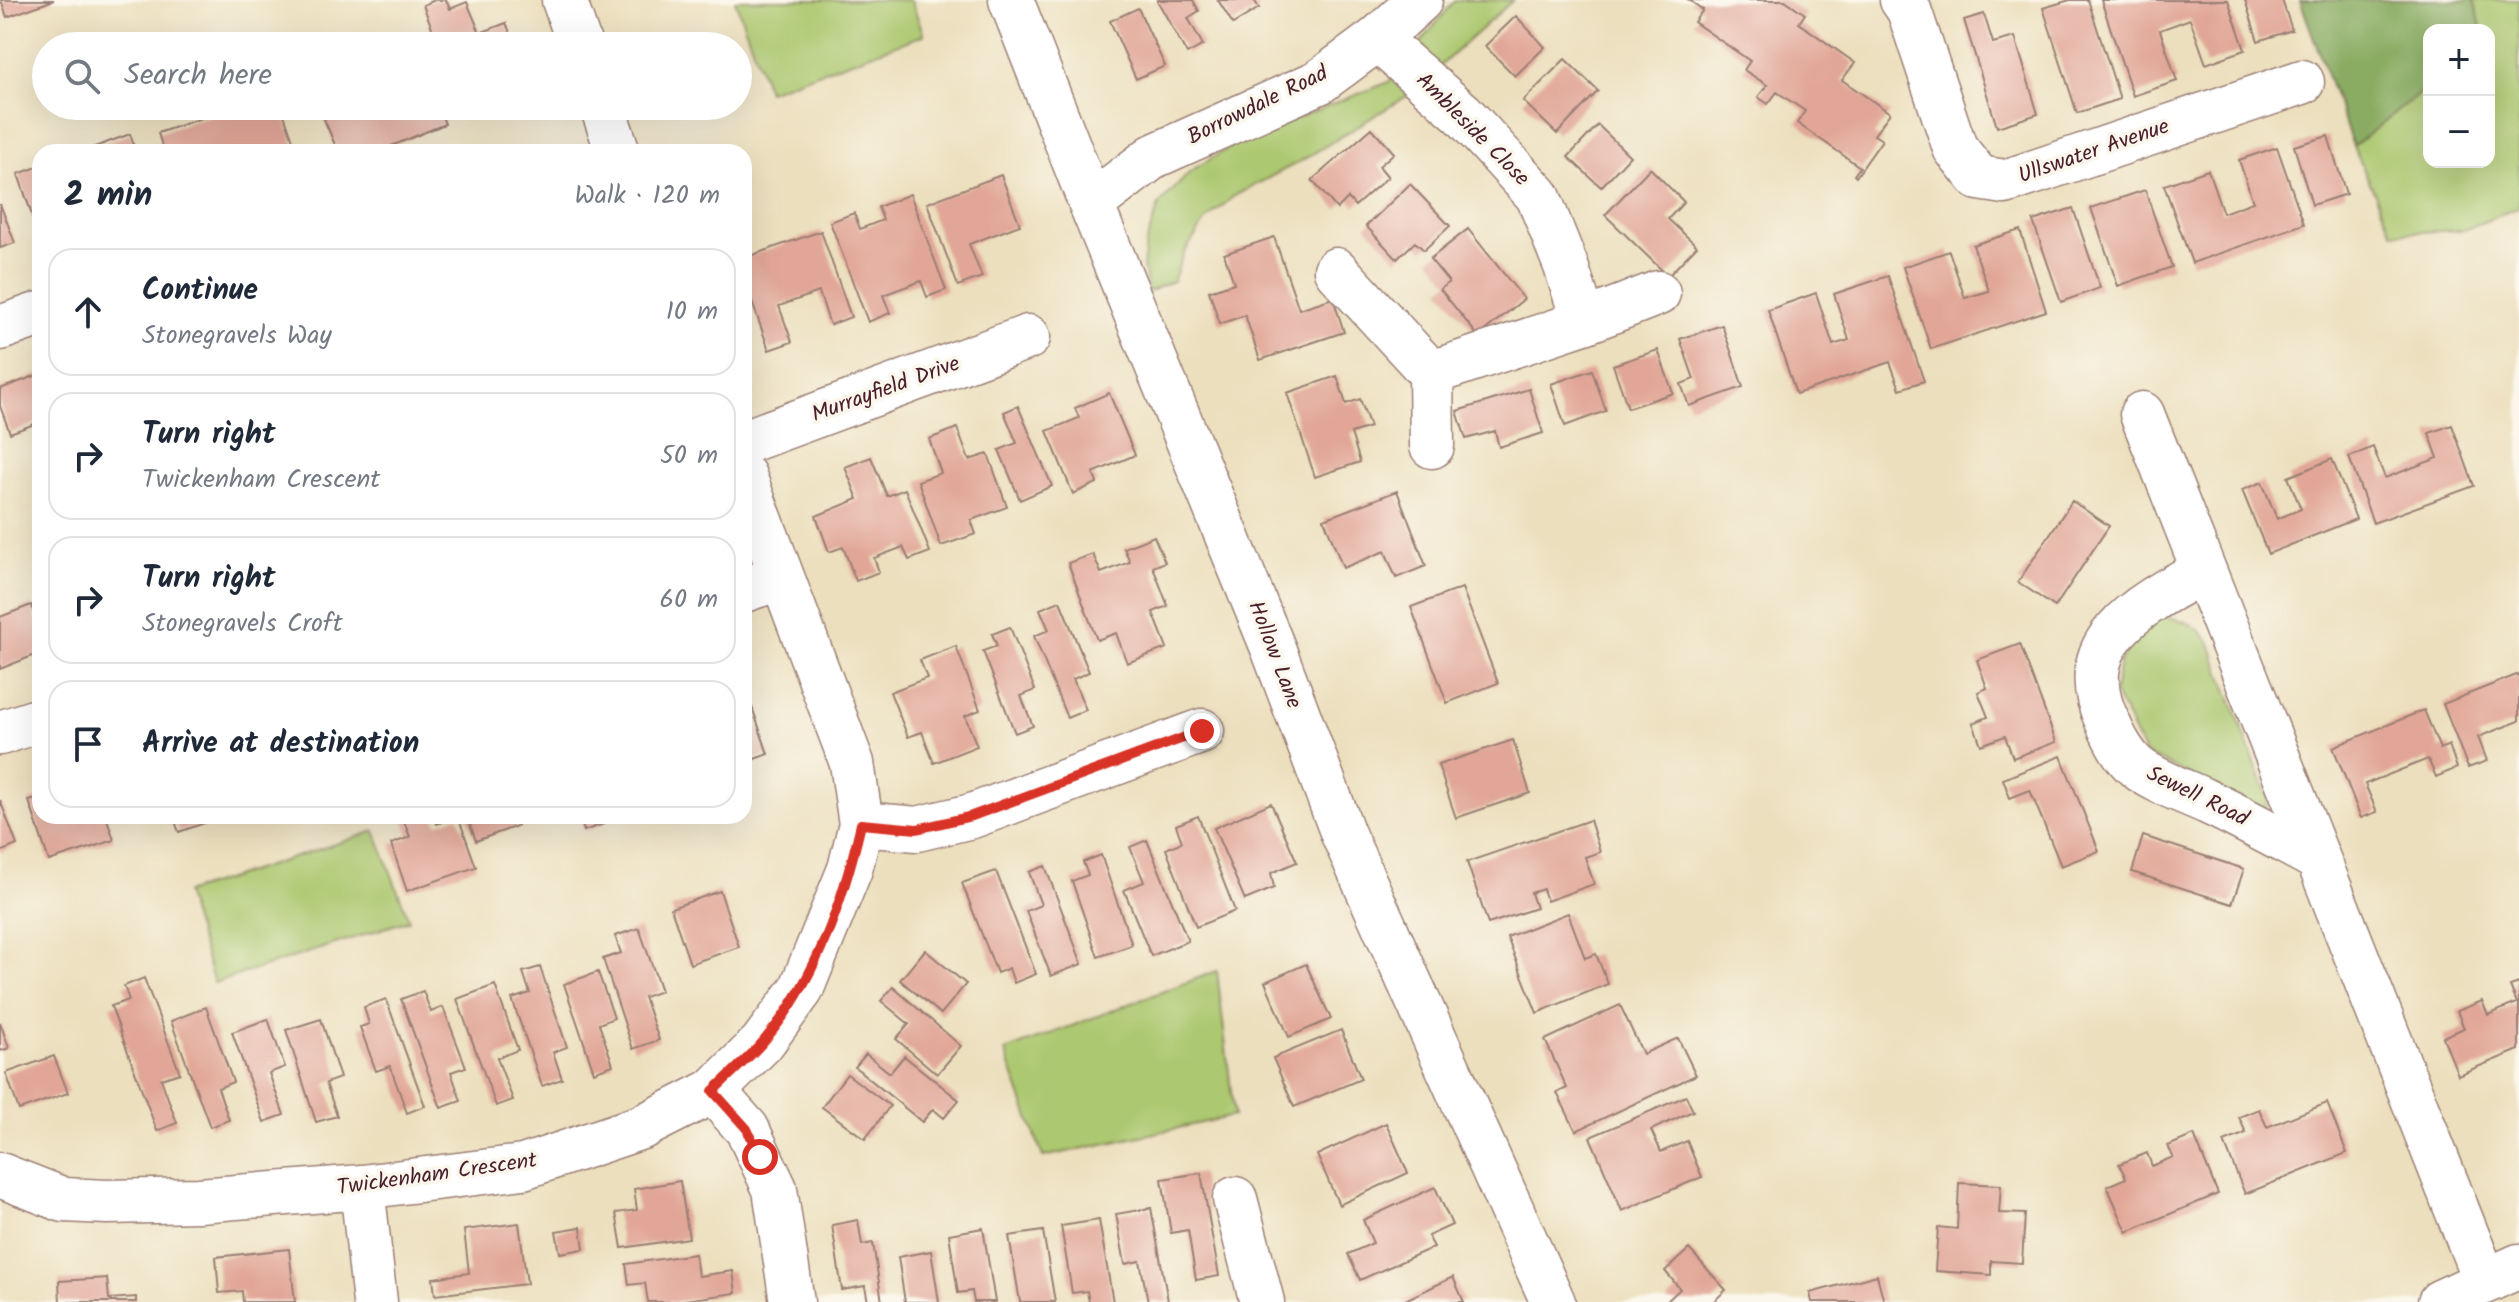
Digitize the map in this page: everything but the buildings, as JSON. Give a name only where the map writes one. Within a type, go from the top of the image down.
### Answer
[{"type":"street","points":[[564,0],[575,32]]},
{"type":"street","name":"Hollow Lane","points":[[1011,0],[1273,648],[1343,834],[1553,1302]]},
{"type":"street","name":"Borrowdale Road","points":[[1091,204],[1154,156],[1319,82],[1377,39],[1420,0]]},
{"type":"street","name":"Ullswater Avenue","points":[[1902,0],[1909,10],[1955,148],[1979,178],[2005,182],[2302,82]]},
{"type":"street","name":"Ambleside Close","points":[[1377,39],[1463,114],[1538,196],[1584,322]]},
{"type":"street","points":[[1336,270],[1431,373],[1432,446]]},
{"type":"street","points":[[1431,373],[1584,322],[1658,293]]},
{"type":"street","points":[[0,328],[32,317]]},
{"type":"street","name":"Murrayfield Drive","points":[[752,439],[1028,337]]},
{"type":"street","points":[[2142,414],[2318,859],[2502,1274],[2440,1302]]},
{"type":"street","name":"Twickenham Crescent","points":[[3,1186],[64,1200],[199,1200],[362,1187],[523,1167],[642,1127],[713,1091],[762,1043],[801,990],[846,882],[861,824],[852,763],[763,584],[752,521]]},
{"type":"street","name":"Sewell Road","points":[[2203,571],[2152,598],[2124,619],[2095,672],[2098,702],[2118,745],[2138,768],[2318,859]]},
{"type":"street","points":[[0,733],[32,723]]},
{"type":"street","points":[[861,824],[917,829],[972,816],[1202,731]]},
{"type":"street","points":[[713,1091],[747,1129],[775,1189],[792,1302]]},
{"type":"street","points":[[362,1187],[375,1302]]},
{"type":"street","points":[[1235,1199],[1262,1302]]},
{"type":"green space","points":[[735,0],[911,0],[924,35],[768,91],[752,47],[752,32],[747,32]]},
{"type":"green space","points":[[1455,0],[1513,0],[1407,96],[1301,161],[1234,196],[1206,220],[1184,253],[1173,281],[1148,292],[1143,267],[1146,243],[1159,205],[1192,170],[1242,140],[1389,82]]},
{"type":"green space","points":[[2300,0],[2474,0],[2480,24],[2423,24],[2423,91],[2353,146]]},
{"type":"green space","points":[[2474,0],[2519,0],[2519,207],[2464,230],[2393,233],[2353,146],[2423,91],[2423,168],[2495,168],[2495,24],[2480,24]]},
{"type":"green space","points":[[2161,616],[2188,623],[2209,641],[2268,798],[2266,811],[2145,754],[2114,692],[2120,663],[2132,640]]},
{"type":"green space","points":[[375,831],[409,920],[214,983],[185,893]]},
{"type":"green space","points":[[1217,971],[1234,1116],[1043,1157],[1005,1051]]},
{"type":"route","points":[[760,1157],[747,1129],[713,1091],[762,1043],[801,990],[836,909],[861,824],[917,829],[972,816],[1202,731]]}]
